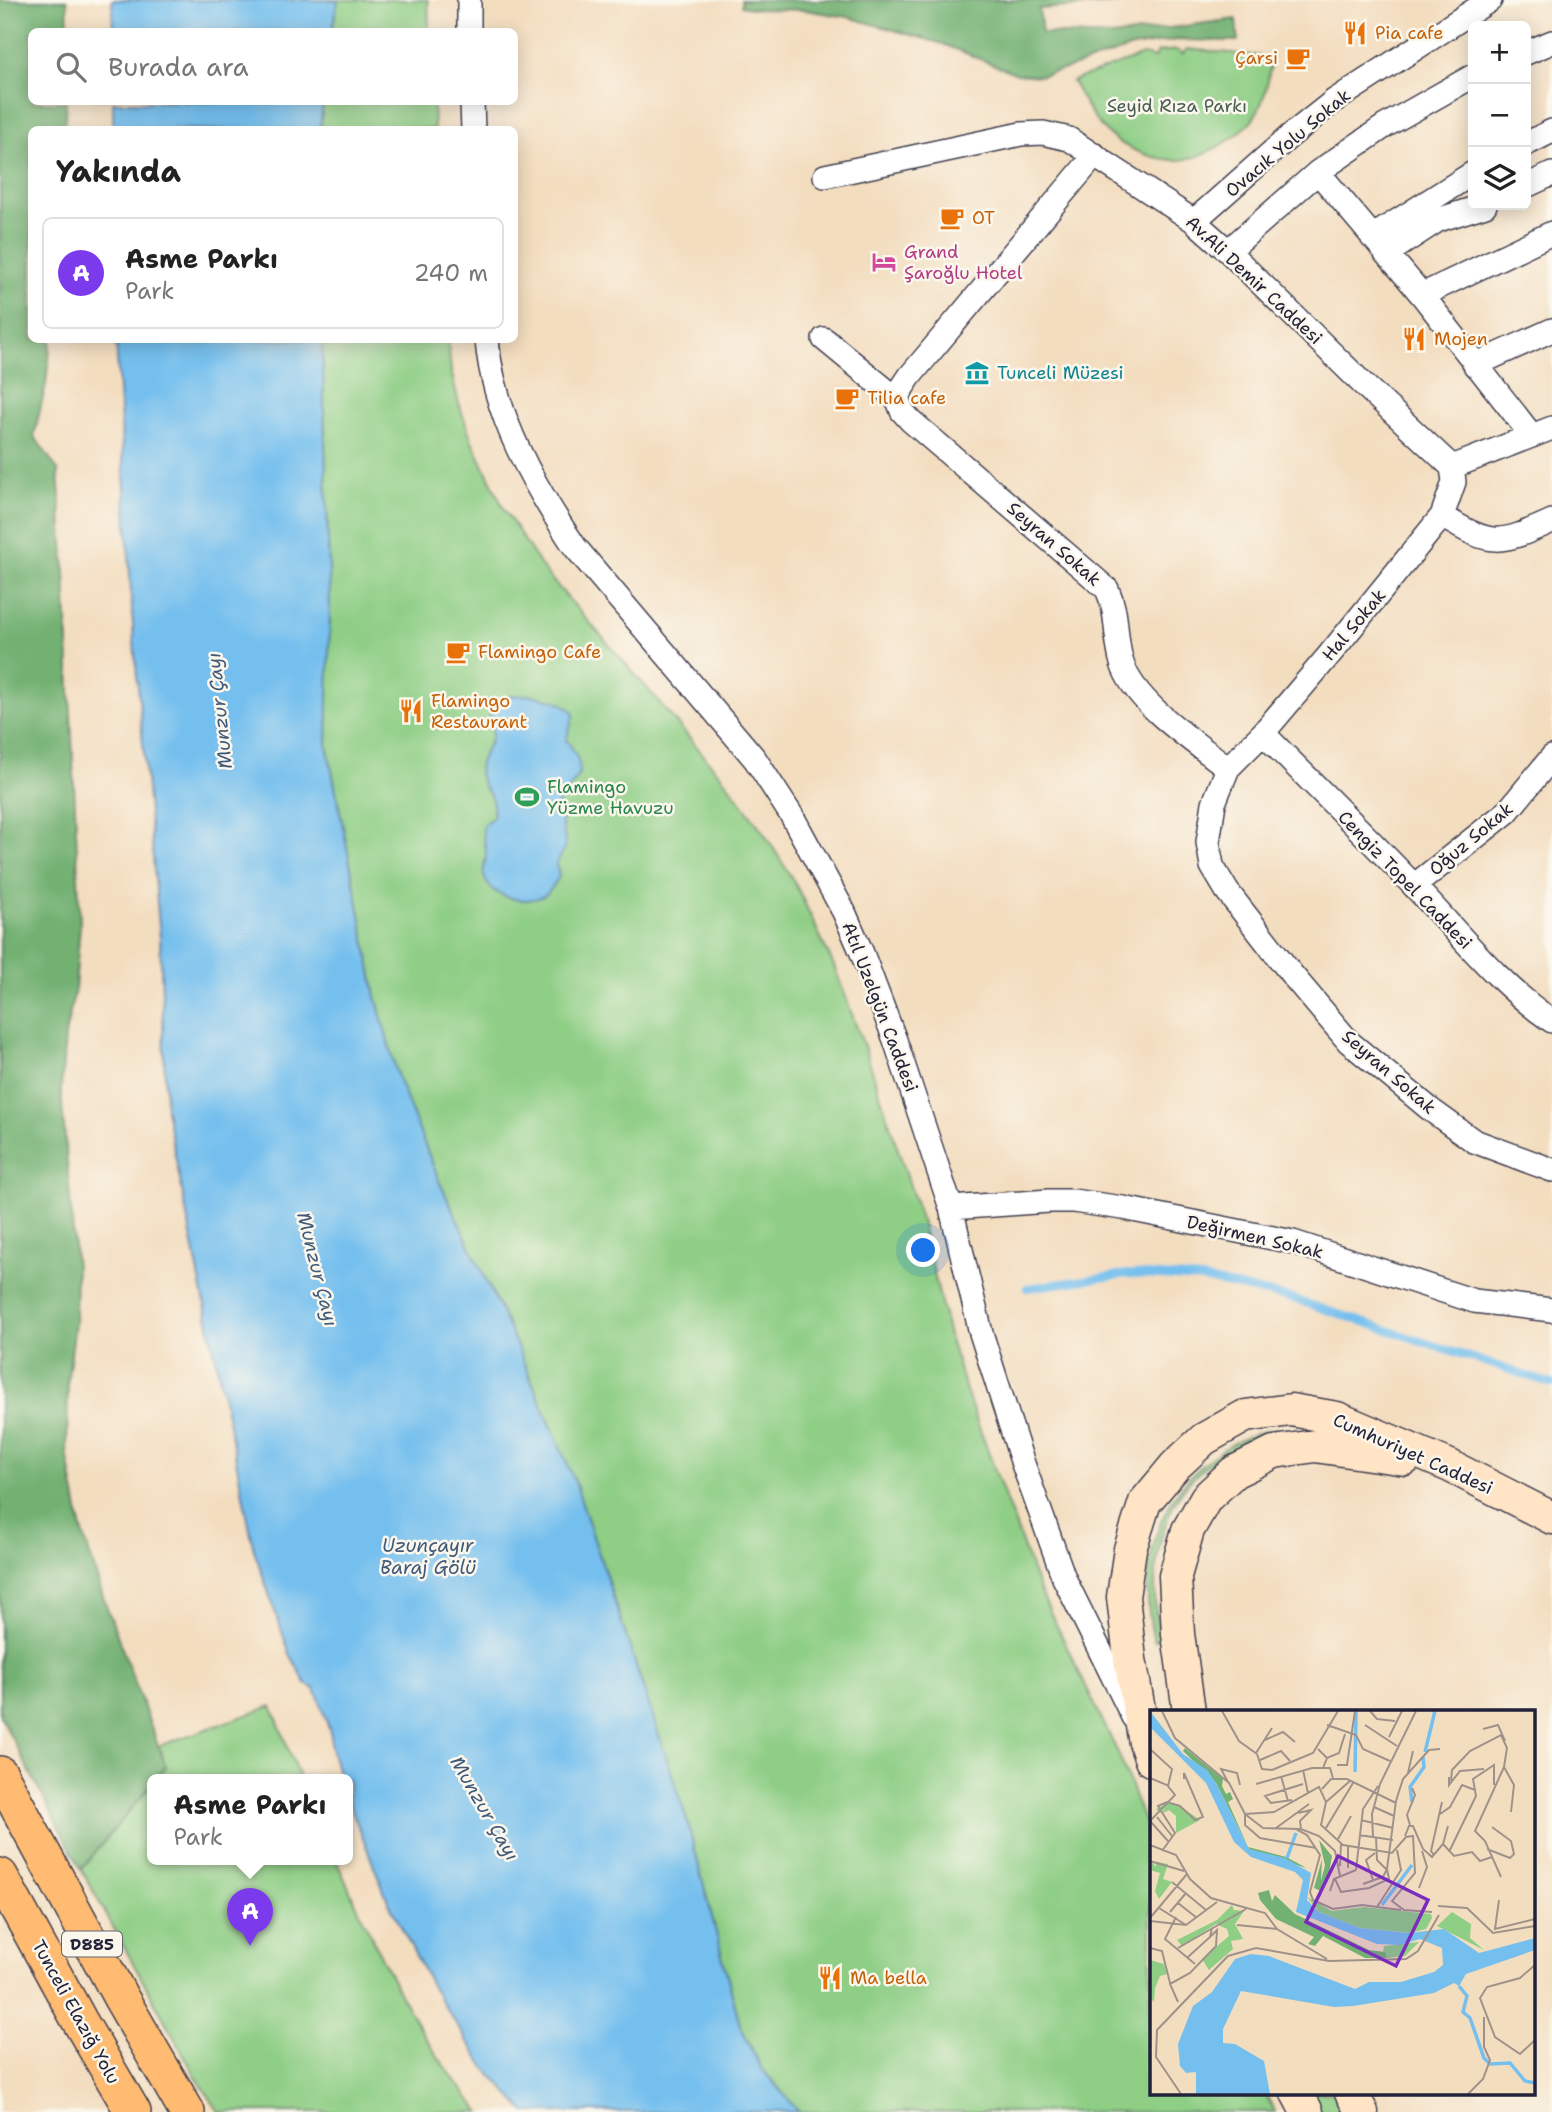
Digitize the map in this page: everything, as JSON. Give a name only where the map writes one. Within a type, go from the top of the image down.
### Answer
[{"type":"main road","name":"Cumhuriyet Caddesi","points":[[1148,1751],[1130,1659],[1123,1597],[1130,1549],[1145,1502],[1175,1466],[1204,1439],[1245,1416],[1291,1410],[1337,1418],[1450,1466],[1552,1518]]},
{"type":"main road","points":[[1189,1710],[1178,1634],[1175,1576],[1188,1530],[1206,1498],[1215,1489],[1234,1472],[1274,1452],[1315,1446],[1450,1466]]},
{"type":"main road","name":"D885","points":[[0,1774],[121,1998],[187,2112]]},
{"type":"main road","name":"Tunceli Elazığ Yolu","points":[[0,1876],[133,2112]]},
{"type":"main road","points":[[1298,2094],[1307,2112]]},
{"type":"main road","points":[[1352,2094],[1362,2112]]},
{"type":"street","points":[[468,28],[469,0]]},
{"type":"street","name":"Ovacık Yolu Sokak","points":[[1194,221],[1334,101],[1490,0]]},
{"type":"street","points":[[1531,51],[1552,42]]},
{"type":"street","points":[[1228,251],[1318,172],[1385,126],[1468,79]]},
{"type":"street","points":[[471,105],[473,126]]},
{"type":"street","points":[[1531,142],[1552,131]]},
{"type":"street","name":"Av.Ali Demir Caddesi","points":[[825,176],[1021,134],[1043,133],[1069,139],[1194,221],[1452,467]]},
{"type":"street","points":[[898,400],[910,376],[1095,155]]},
{"type":"street","points":[[1318,172],[1422,295],[1475,365],[1542,432],[1452,467]]},
{"type":"street","points":[[1531,184],[1552,174]]},
{"type":"street","points":[[1379,245],[1468,177]]},
{"type":"street","points":[[1379,245],[1469,210]]},
{"type":"street","points":[[1422,295],[1552,233]]},
{"type":"street","points":[[1475,365],[1552,330]]},
{"type":"street","name":"Seyran Sokak","points":[[824,339],[898,400],[902,411],[911,421],[1107,589],[1115,606],[1122,663],[1135,688],[1148,703],[1228,768],[1214,803],[1208,842],[1212,866],[1227,891],[1293,976],[1349,1042],[1431,1110],[1474,1141],[1552,1170]]},
{"type":"street","name":"Atıl Uzelgün Caddesi","points":[[488,343],[498,393],[510,425],[539,490],[558,522],[575,547],[755,758],[822,869],[862,953],[895,1040],[951,1208],[981,1333],[1014,1439],[1065,1578],[1148,1751]]},
{"type":"street","name":"Hal Sokak","points":[[1228,768],[1262,733],[1378,597],[1442,516],[1454,482],[1452,467]]},
{"type":"street","points":[[1442,516],[1474,536],[1488,539],[1505,539],[1552,521]]},
{"type":"street","name":"Cengiz Topel Caddesi","points":[[1262,733],[1413,886],[1472,950],[1536,1010],[1552,1021]]},
{"type":"street","name":"Oğuz Sokak","points":[[1413,886],[1507,812],[1552,757]]},
{"type":"street","name":"Değirmen Sokak","points":[[951,1208],[1049,1201],[1123,1208],[1293,1241],[1474,1301],[1552,1310]]},
{"type":"green space","points":[[0,0],[67,0],[68,28],[28,28],[28,105],[66,105],[65,126],[28,126],[28,343],[51,343],[46,384],[34,436],[58,470],[80,924],[75,989],[65,1035],[61,1091],[76,1269],[75,1324],[68,1377],[67,1453],[81,1526],[102,1594],[166,1767],[160,1774],[147,1774],[147,1790],[81,1869],[0,1716]]},
{"type":"green space","points":[[338,0],[428,0],[429,28],[333,28]]},
{"type":"green space","points":[[741,0],[1134,0],[1039,9],[1042,33],[1112,36],[1236,19],[1238,41],[1176,40],[1133,47],[1039,76],[1017,74],[943,44],[848,17],[805,10],[756,9],[741,6]]},
{"type":"green space","name":"Seyid Rıza Parkı","points":[[1187,49],[1272,57],[1262,101],[1250,122],[1231,139],[1195,157],[1183,160],[1164,159],[1119,142],[1095,119],[1072,81],[1143,55],[1155,58],[1158,52],[1177,50],[1182,54]]},
{"type":"green space","points":[[323,105],[433,105],[434,126],[320,126]]},
{"type":"green space","points":[[322,343],[448,343],[451,371],[459,404],[472,441],[504,509],[545,572],[727,783],[764,833],[796,885],[834,966],[865,1049],[920,1216],[950,1340],[970,1403],[1039,1589],[1119,1755],[1150,1836],[1150,2094],[1266,2094],[1275,2112],[799,2112],[761,2068],[740,2025],[686,1817],[575,1482],[511,1333],[440,1183],[398,1078],[376,997],[327,745],[330,607]]},
{"type":"green space","points":[[1275,1429],[1274,1433],[1235,1449],[1210,1464],[1188,1483],[1180,1494],[1171,1510],[1159,1546],[1155,1603],[1160,1640],[1154,1641],[1149,1614],[1150,1560],[1166,1511],[1180,1488],[1198,1468],[1234,1443]]},
{"type":"green space","points":[[272,1706],[298,1774],[160,1774],[166,1767],[158,1746]]},
{"type":"green space","points":[[147,1790],[147,1865],[338,1865],[382,1959],[417,2024],[458,2084],[481,2112],[219,2112],[195,2075],[81,1869]]},
{"type":"green space","points":[[1308,2094],[1339,2094],[1350,2112],[1317,2112]]},
{"type":"water","points":[[112,0],[338,0],[333,28],[113,28]]},
{"type":"water","points":[[113,105],[323,105],[320,126],[113,126]]},
{"type":"water","name":"Uzunçayır Baraj Gölü","points":[[116,343],[322,343],[330,607],[327,745],[376,997],[398,1078],[440,1183],[511,1333],[575,1482],[686,1817],[740,2025],[761,2068],[799,2112],[525,2112],[486,2069],[433,1989],[388,1901],[353,1814],[353,1774],[338,1774],[331,1748],[331,1735],[315,1689],[306,1684],[289,1652],[254,1550],[166,1110],[160,937],[134,642]]},
{"type":"water","name":"Flamingo Yüzme Havuzu","points":[[530,695],[560,703],[574,714],[566,740],[578,758],[579,772],[558,801],[566,846],[556,864],[559,877],[545,895],[519,900],[493,889],[484,875],[486,855],[483,825],[493,817],[493,802],[482,783],[479,771],[492,736],[490,717],[495,703],[505,697]]},
{"type":"waterway","points":[[1027,1288],[1128,1274],[1202,1279],[1290,1298],[1552,1384]]},
{"type":"place","name":"Pia cafe","points":[[1355,33]]},
{"type":"place","name":"Çarsi","points":[[1298,58]]},
{"type":"place","name":"OT","points":[[952,218]]},
{"type":"place","name":"Grand Şaroğlu Hotel","points":[[884,262]]},
{"type":"place","name":"Mojen","points":[[1414,339]]},
{"type":"place","name":"Tunceli Müzesi","points":[[977,373]]},
{"type":"place","name":"Tilia cafe","points":[[847,398]]},
{"type":"place","name":"Flamingo Cafe","points":[[458,652]]},
{"type":"place","name":"Flamingo Restaurant","points":[[411,711]]},
{"type":"place","name":"Flamingo Yüzme Havuzu","points":[[527,797]]},
{"type":"place","name":"Asme Parkı","points":[[250,1946]]},
{"type":"place","name":"Ma bella","points":[[830,1978]]},
{"type":"water label","name":"Munzur Çayı","points":[[219,711]]},
{"type":"water label","name":"Munzur Çayı","points":[[318,1269]]},
{"type":"water label","name":"Munzur Çayı","points":[[485,1808]]}]
